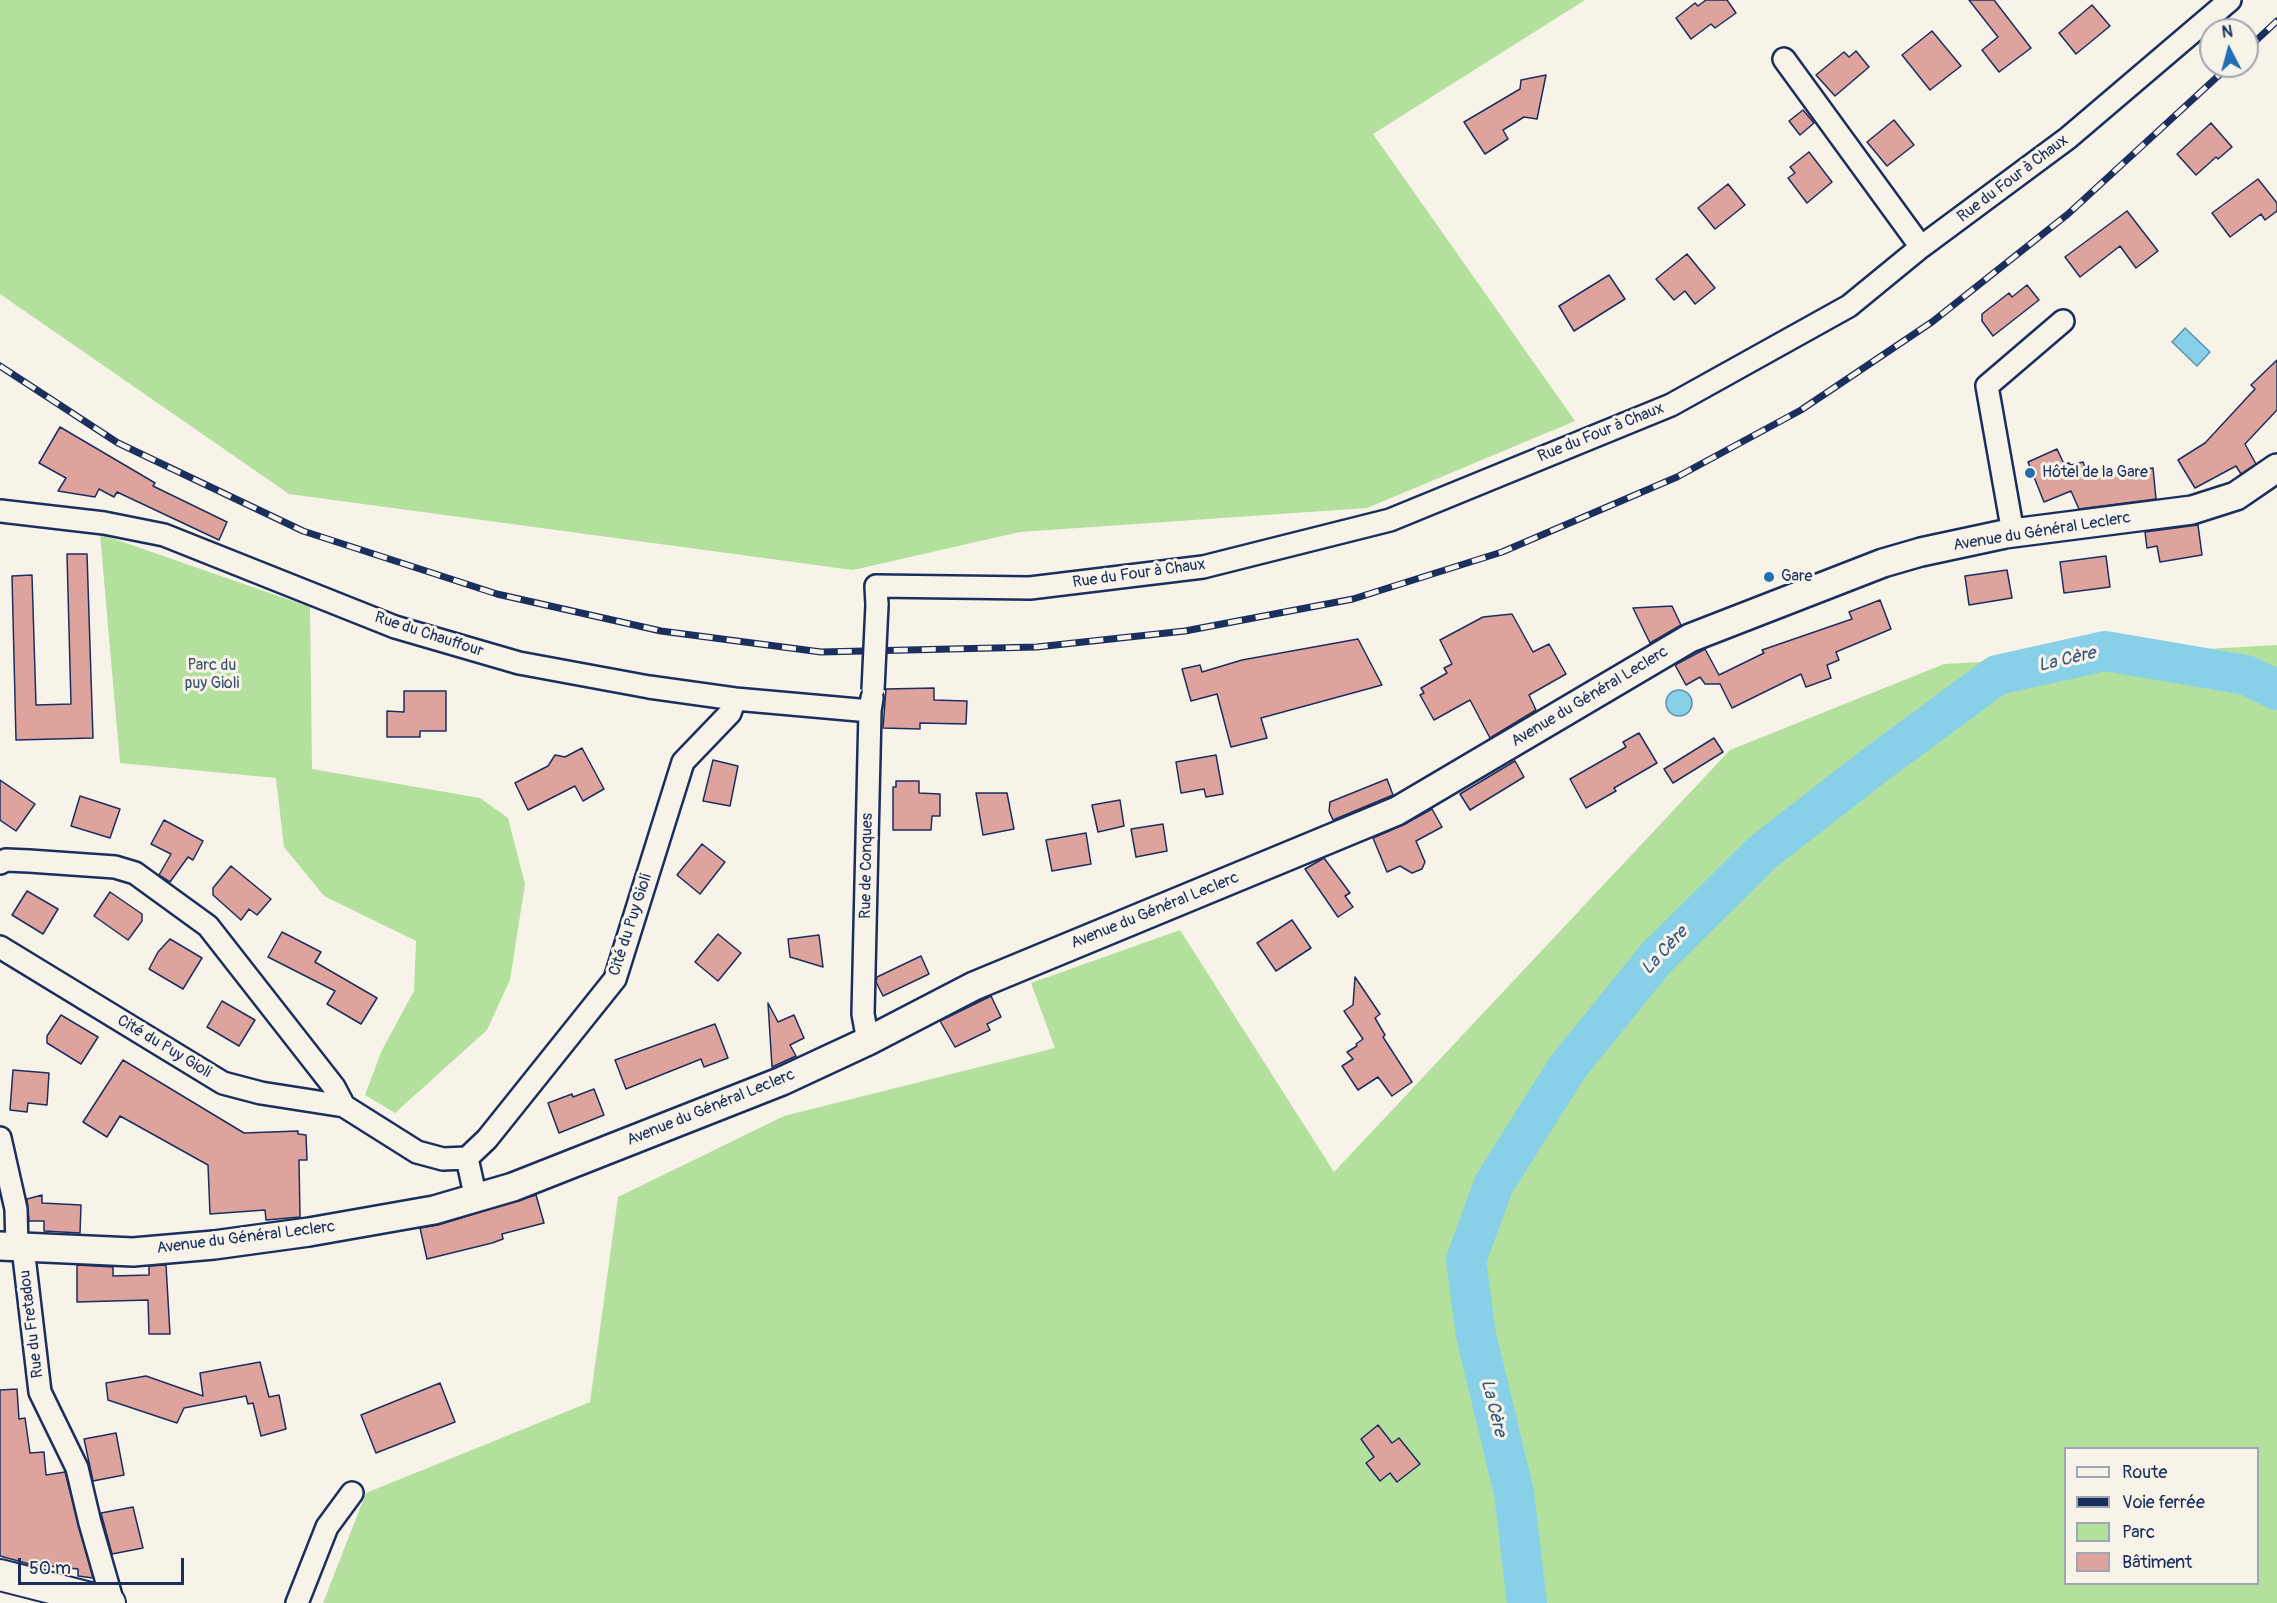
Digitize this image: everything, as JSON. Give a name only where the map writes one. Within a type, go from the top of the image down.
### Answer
[{"type":"main road","points":[[0,1575],[112,1603]]},
{"type":"street","name":"Rue du Four à Chaux","points":[[877,604],[876,586],[1030,588],[1203,567],[1390,520],[1671,405],[1849,306],[1921,247],[2068,138],[2230,0]]},
{"type":"street","points":[[1784,59],[1921,247]]},
{"type":"street","points":[[2013,533],[1987,386],[2062,321]]},
{"type":"street","name":"Avenue du Général Leclerc","points":[[13,1247],[134,1252],[214,1245],[320,1230],[434,1210],[513,1187],[782,1081],[868,1041],[974,986],[1397,811],[1690,638],[1883,563],[1921,552],[2013,533],[2192,510],[2236,496],[2277,468]]},
{"type":"street","name":"Rue du Chauffour","points":[[0,511],[104,523],[164,535],[395,627],[519,663],[649,687],[735,699],[872,700]]},
{"type":"street","name":"Rue de Conques","points":[[868,1041],[863,1014],[877,604]]},
{"type":"street","name":"Cité du Puy Gioli","points":[[0,947],[224,1083],[261,1093],[344,1107],[417,1152],[443,1159],[466,1158],[487,1139],[615,979],[683,762],[730,713],[735,699]]},
{"type":"street","name":"Cité du Puy Gioli","points":[[0,863],[6,860],[116,867],[135,873],[208,926],[334,1087],[344,1107]]},
{"type":"street","name":"Rue du Fretadou","points":[[0,1138],[16,1209],[13,1247],[40,1392],[77,1468],[112,1603]]},
{"type":"street","points":[[466,1158],[476,1198]]},
{"type":"street","points":[[297,1603],[327,1527],[352,1493]]},
{"type":"green space","points":[[0,0],[1585,0],[1373,134],[1575,421],[1367,508],[1020,532],[853,570],[289,494],[0,294]]},
{"type":"green space","name":"Parc du puy Gioli","points":[[100,534],[310,607],[312,769],[480,798],[508,818],[525,884],[510,980],[487,1030],[395,1113],[365,1095],[382,1050],[414,991],[416,941],[324,896],[284,847],[276,778],[120,763]]},
{"type":"green space","points":[[2277,645],[2277,1603],[323,1603],[366,1493],[590,1402],[618,1197],[784,1116],[1055,1048],[1031,983],[1180,930],[1334,1172],[1730,750],[1944,664]]},
{"type":"water","points":[[2185,328],[2210,352],[2197,366],[2172,342]]},
{"type":"water","points":[[1679,690],[1688,694],[1692,703],[1688,712],[1679,716],[1670,712],[1666,703],[1670,694]]},
{"type":"building","points":[[1706,0],[1727,0],[1736,13],[1715,28],[1711,24],[1691,39],[1676,18],[1695,3],[1698,6]]},
{"type":"building","points":[[1969,0],[1994,0],[2031,48],[1999,72],[1982,50],[1998,37]]},
{"type":"building","points":[[2092,5],[2110,26],[2076,54],[2059,33]]},
{"type":"building","points":[[1932,31],[1961,66],[1930,90],[1902,55]]},
{"type":"building","points":[[1856,51],[1869,67],[1835,96],[1816,75],[1844,52],[1849,57]]},
{"type":"building","points":[[1546,75],[1537,119],[1524,117],[1503,130],[1508,139],[1485,154],[1464,122],[1520,89],[1521,80]]},
{"type":"building","points":[[1803,110],[1814,123],[1800,135],[1789,121]]},
{"type":"building","points":[[1894,120],[1914,145],[1887,166],[1867,142]]},
{"type":"building","points":[[2211,123],[2232,147],[2218,159],[2216,157],[2196,175],[2177,154]]},
{"type":"building","points":[[1809,152],[1832,182],[1807,203],[1788,178],[1795,173],[1790,167]]},
{"type":"building","points":[[2258,179],[2277,203],[2277,211],[2265,220],[2261,214],[2230,237],[2212,213]]},
{"type":"building","points":[[1728,184],[1745,205],[1715,229],[1698,208]]},
{"type":"building","points":[[2127,211],[2158,251],[2136,268],[2120,246],[2080,277],[2065,257]]},
{"type":"building","points":[[1687,254],[1715,288],[1695,304],[1685,291],[1674,300],[1656,279]]},
{"type":"building","points":[[1609,275],[1625,299],[1574,331],[1559,306]]},
{"type":"building","points":[[2027,285],[2039,300],[1993,336],[1982,321],[1982,314],[2009,293],[2012,297]]},
{"type":"building","points":[[2277,360],[2277,410],[2245,444],[2256,464],[2241,474],[2236,466],[2195,488],[2178,460],[2205,443],[2255,389],[2251,385]]},
{"type":"building","points":[[60,427],[155,483],[153,486],[227,522],[219,540],[117,492],[114,497],[99,489],[95,497],[58,491],[66,478],[39,463]]},
{"type":"building","points":[[2057,449],[2064,464],[2083,462],[2089,476],[2153,468],[2156,499],[2079,509],[2071,491],[2044,502],[2028,462]]},
{"type":"building","points":[[2198,525],[2202,555],[2160,562],[2157,546],[2147,548],[2145,532]]},
{"type":"building","points":[[67,554],[87,554],[93,738],[16,740],[12,576],[32,575],[36,705],[71,704]]},
{"type":"building","points":[[2106,556],[2110,587],[2064,593],[2060,562]]},
{"type":"building","points":[[2007,570],[2012,598],[1969,605],[1965,576]]},
{"type":"building","points":[[1880,600],[1891,629],[1836,652],[1839,660],[1827,665],[1831,678],[1806,687],[1801,674],[1732,708],[1720,684],[1705,684],[1700,677],[1686,685],[1675,665],[1705,649],[1719,675],[1764,653],[1762,650],[1852,619],[1849,612]]},
{"type":"building","points":[[1672,606],[1681,625],[1650,643],[1633,608]]},
{"type":"building","points":[[1512,614],[1533,652],[1549,644],[1566,674],[1529,695],[1536,710],[1490,738],[1470,700],[1434,720],[1420,695],[1424,693],[1421,688],[1447,673],[1444,668],[1452,664],[1440,640],[1483,617]]},
{"type":"building","points":[[1358,639],[1382,685],[1261,718],[1267,738],[1231,747],[1217,694],[1191,701],[1182,669],[1200,665],[1202,672],[1242,660]]},
{"type":"building","points":[[934,688],[934,700],[967,701],[966,724],[920,723],[920,729],[883,728],[886,689]]},
{"type":"building","points":[[404,691],[446,691],[446,731],[420,731],[420,737],[387,737],[387,711],[404,712]]},
{"type":"building","points":[[1639,733],[1657,763],[1614,788],[1616,791],[1586,808],[1570,779],[1626,747],[1623,742]]},
{"type":"building","points":[[1714,738],[1723,752],[1673,783],[1664,769]]},
{"type":"building","points":[[582,748],[604,789],[583,801],[575,786],[528,810],[515,783],[548,766],[555,755],[565,757]]},
{"type":"building","points":[[1216,755],[1223,794],[1206,797],[1204,789],[1181,793],[1176,762]]},
{"type":"building","points":[[713,760],[738,766],[730,806],[703,801]]},
{"type":"building","points":[[1515,761],[1524,777],[1470,810],[1460,794]]},
{"type":"building","points":[[1387,779],[1393,795],[1333,820],[1329,811],[1330,802]]},
{"type":"building","points":[[0,780],[35,804],[16,831],[0,820]]},
{"type":"building","points":[[896,781],[919,781],[919,793],[940,794],[940,816],[932,816],[931,830],[893,830],[893,787],[896,787]]},
{"type":"building","points":[[976,793],[1007,793],[1014,829],[983,835]]},
{"type":"building","points":[[80,796],[120,809],[110,838],[71,826]]},
{"type":"building","points":[[1120,800],[1124,826],[1098,832],[1092,805]]},
{"type":"building","points":[[1432,809],[1442,827],[1416,841],[1425,862],[1422,869],[1412,873],[1400,866],[1387,872],[1373,838]]},
{"type":"building","points":[[164,820],[203,841],[193,860],[188,857],[170,882],[159,875],[171,854],[151,844]]},
{"type":"building","points":[[1163,824],[1167,851],[1136,857],[1131,829]]},
{"type":"building","points":[[1086,833],[1091,864],[1052,871],[1046,840]]},
{"type":"building","points":[[702,844],[725,862],[700,894],[677,875]]},
{"type":"building","points":[[1324,858],[1350,893],[1345,896],[1353,907],[1338,917],[1305,869]]},
{"type":"building","points":[[231,866],[271,899],[257,915],[249,909],[241,920],[213,895],[213,888]]},
{"type":"building","points":[[27,891],[58,909],[43,934],[12,915]]},
{"type":"building","points":[[110,892],[142,914],[142,921],[128,940],[94,916]]},
{"type":"building","points":[[1292,920],[1311,948],[1276,971],[1257,943]]},
{"type":"building","points":[[282,932],[321,952],[315,962],[377,998],[361,1024],[327,1004],[335,991],[268,957]]},
{"type":"building","points":[[718,934],[741,953],[718,981],[695,962]]},
{"type":"building","points":[[819,935],[823,967],[790,957],[788,939]]},
{"type":"building","points":[[170,939],[202,958],[183,989],[149,969],[158,952]]},
{"type":"building","points":[[921,956],[929,974],[883,996],[876,982],[877,977]]},
{"type":"building","points":[[1355,977],[1380,1014],[1375,1018],[1385,1035],[1383,1037],[1412,1082],[1392,1096],[1378,1077],[1358,1090],[1342,1066],[1353,1059],[1347,1052],[1363,1039],[1344,1011],[1353,1005]]},
{"type":"building","points":[[991,996],[1001,1017],[987,1024],[990,1030],[955,1047],[940,1021]]},
{"type":"building","points":[[222,1001],[255,1020],[239,1046],[207,1027]]},
{"type":"building","points":[[768,1003],[778,1022],[794,1015],[804,1038],[790,1045],[796,1056],[772,1067]]},
{"type":"building","points":[[61,1015],[98,1037],[81,1064],[47,1043],[47,1036]]},
{"type":"building","points":[[715,1024],[728,1058],[704,1067],[701,1059],[626,1089],[615,1060]]},
{"type":"building","points":[[123,1060],[244,1133],[298,1131],[298,1134],[306,1135],[307,1160],[299,1160],[300,1217],[266,1220],[265,1210],[210,1214],[208,1165],[120,1116],[107,1137],[83,1122]]},
{"type":"building","points":[[13,1070],[49,1073],[47,1105],[28,1103],[27,1112],[10,1110]]},
{"type":"building","points":[[594,1089],[604,1115],[559,1133],[548,1103]]},
{"type":"building","points":[[42,1195],[42,1203],[81,1205],[80,1233],[44,1231],[44,1221],[29,1221],[27,1199]]},
{"type":"building","points":[[536,1195],[544,1223],[502,1234],[503,1239],[492,1243],[427,1259],[420,1228],[438,1225]]},
{"type":"building","points":[[77,1265],[113,1267],[113,1276],[149,1275],[149,1266],[166,1265],[170,1334],[149,1334],[148,1300],[77,1302]]},
{"type":"building","points":[[260,1362],[269,1397],[279,1395],[286,1429],[261,1436],[253,1403],[248,1404],[246,1396],[184,1408],[177,1423],[108,1400],[106,1383],[146,1376],[203,1396],[200,1373]]},
{"type":"building","points":[[440,1383],[455,1422],[376,1453],[361,1415]]},
{"type":"building","points":[[17,1389],[19,1419],[25,1418],[30,1453],[44,1452],[46,1475],[65,1472],[93,1578],[78,1576],[78,1569],[29,1564],[0,1556],[0,1390]]},
{"type":"building","points":[[1378,1425],[1392,1443],[1399,1438],[1420,1464],[1397,1482],[1390,1473],[1380,1481],[1366,1463],[1374,1457],[1361,1439]]},
{"type":"building","points":[[116,1433],[124,1475],[93,1481],[84,1439]]},
{"type":"building","points":[[133,1507],[143,1548],[112,1554],[101,1513]]},
{"type":"waterway","name":"La Cère","points":[[1527,1603],[1514,1493],[1476,1335],[1466,1260],[1494,1184],[1567,1068],[1656,958],[1763,852],[1875,765],[1997,675],[2105,651],[2246,675],[2277,690]]},
{"type":"railway","points":[[2259,38],[2277,21]]},
{"type":"railway","points":[[0,366],[118,443],[303,531],[497,594],[661,631],[821,652],[1037,647],[1185,631],[1353,599],[1502,552],[1677,477],[1801,410],[1932,322],[2068,214],[2216,78]]},
{"type":"place","name":"Hôtel de la Gare","points":[[2030,473]]},
{"type":"place","name":"Gare","points":[[1769,577]]}]
